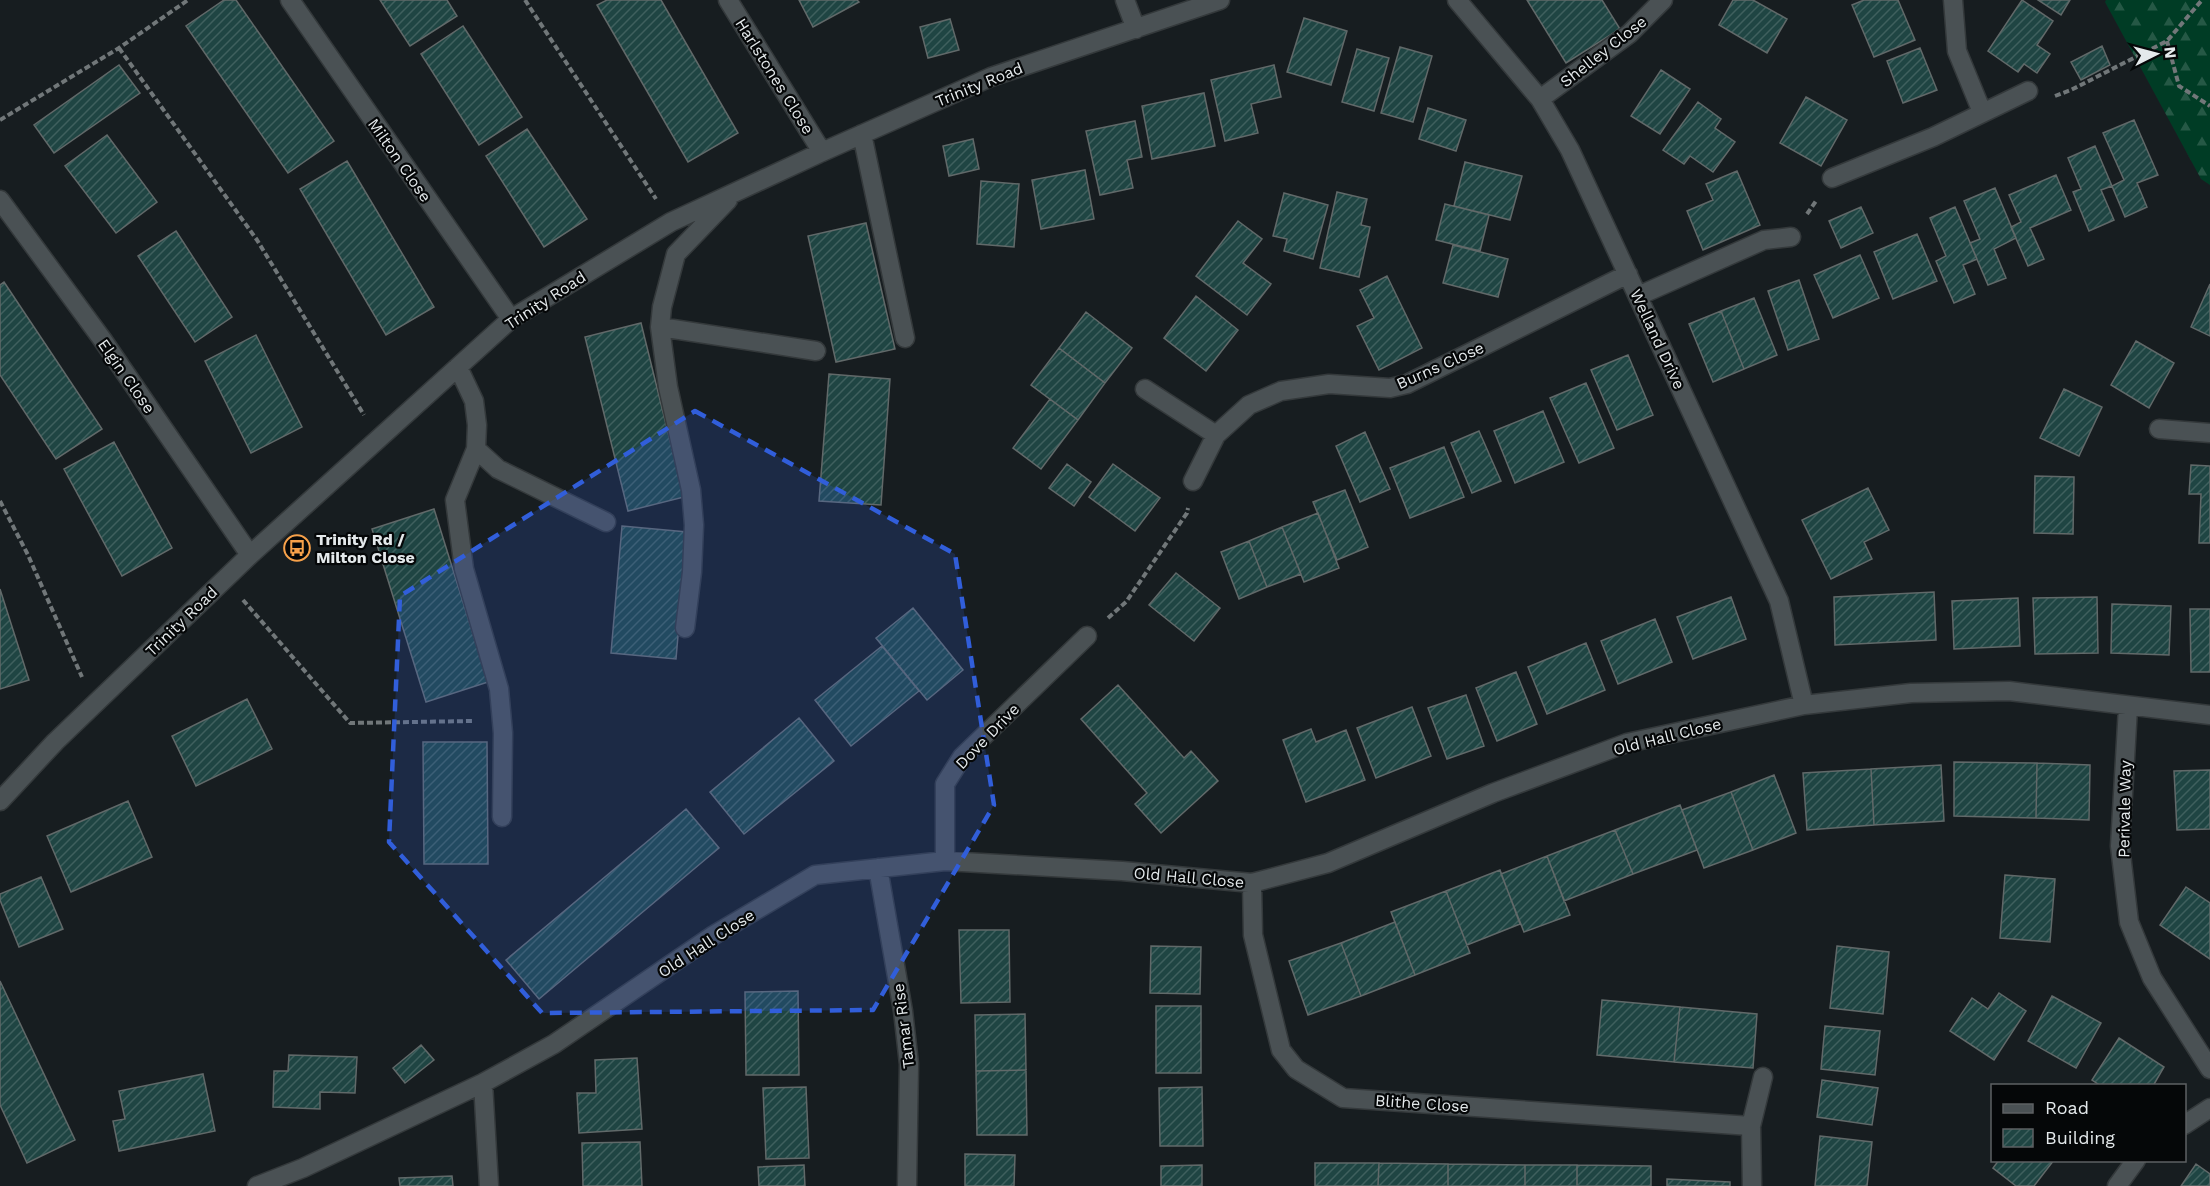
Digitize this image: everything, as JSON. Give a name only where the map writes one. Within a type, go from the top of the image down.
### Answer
[{"type":"street","name":"Milton Close","points":[[290,0],[511,319]]},
{"type":"street","name":"Harlstones Close","points":[[728,0],[822,152]]},
{"type":"street","points":[[1125,0],[1136,29]]},
{"type":"street","name":"Trinity Road","points":[[0,801],[94,705],[250,555],[511,319],[671,222],[862,134],[991,76],[1220,0]]},
{"type":"street","name":"Welland Drive","points":[[1457,0],[1540,99],[1570,150],[1779,601],[1804,705]]},
{"type":"street","name":"Shelley Close","points":[[1540,99],[1629,34],[1663,0]]},
{"type":"street","points":[[1953,0],[1957,51],[1982,112]]},
{"type":"street","points":[[1832,178],[1933,137],[2028,91]]},
{"type":"street","points":[[862,134],[905,338]]},
{"type":"street","points":[[685,628],[692,572],[694,525],[691,490],[668,387],[660,327],[662,307],[676,254],[736,192]]},
{"type":"street","name":"Elgin Close","points":[[0,200],[102,339],[250,555]]},
{"type":"street","points":[[1638,296],[1764,240],[1791,237]]},
{"type":"street","name":"Burns Close","points":[[1193,481],[1216,435],[1249,405],[1281,391],[1329,384],[1390,388],[1407,384],[1628,274]]},
{"type":"street","points":[[660,327],[816,351]]},
{"type":"street","points":[[458,367],[474,401],[477,425],[476,449],[455,500],[464,569],[499,689],[502,720],[502,817]]},
{"type":"street","points":[[1145,389],[1216,435]]},
{"type":"street","points":[[2159,429],[2210,433]]},
{"type":"street","points":[[476,449],[498,469],[606,522]]},
{"type":"street","name":"Dove Drive","points":[[945,861],[945,784],[963,757],[1087,636]]},
{"type":"street","name":"Old Hall Close","points":[[257,1186],[303,1168],[483,1083],[554,1044],[714,935],[815,875],[945,861],[1122,871],[1252,883],[1328,863],[1493,793],[1627,743],[1804,705],[1911,693],[2009,691],[2210,715]]},
{"type":"street","name":"Perivale Way","points":[[2128,707],[2120,846],[2129,922],[2152,978],[2210,1069]]},
{"type":"street","name":"Tamar Rise","points":[[878,867],[903,1011],[909,1064],[907,1186]]},
{"type":"street","name":"Blithe Close","points":[[1252,883],[1253,935],[1281,1050],[1296,1069],[1343,1098],[1751,1126]]},
{"type":"street","points":[[1752,1186],[1751,1126],[1762,1077]]},
{"type":"street","points":[[483,1083],[489,1186]]},
{"type":"street","points":[[2186,1124],[2210,1108]]},
{"type":"street","points":[[2117,1186],[2135,1162]]},
{"type":"path","points":[[0,120],[119,48],[188,0]]},
{"type":"path","points":[[525,0],[671,222]]},
{"type":"path","points":[[2028,91],[2051,97],[2071,90],[2168,40],[2202,0]]},
{"type":"path","points":[[2168,40],[2179,86],[2210,106]]},
{"type":"path","points":[[119,48],[257,240],[378,439]]},
{"type":"path","points":[[1791,237],[1832,178]]},
{"type":"path","points":[[1087,636],[1126,602],[1133,592],[1187,513],[1193,481]]},
{"type":"path","points":[[0,501],[28,555],[94,705]]},
{"type":"path","points":[[225,579],[350,723],[502,720]]},
{"type":"highlighted area","points":[[695,411],[955,554],[994,805],[873,1010],[542,1013],[389,842],[400,596]]},
{"type":"green space","points":[[2106,0],[2210,0],[2210,185],[2201,179],[2105,2]]},
{"type":"building","points":[[224,0],[236,0],[334,141],[288,173],[186,26]]},
{"type":"building","points":[[380,0],[447,0],[457,16],[410,46]]},
{"type":"building","points":[[607,0],[661,0],[738,133],[688,162],[597,5]]},
{"type":"building","points":[[799,0],[857,0],[859,2],[813,27]]},
{"type":"building","points":[[1527,0],[1602,0],[1620,29],[1566,63]]},
{"type":"building","points":[[1733,0],[1753,0],[1787,19],[1767,53],[1719,25]]},
{"type":"building","points":[[1864,0],[1898,0],[1915,40],[1874,57],[1852,5]]},
{"type":"building","points":[[2022,0],[2053,21],[2037,45],[2050,54],[2037,73],[2024,64],[2018,72],[1988,51]]},
{"type":"building","points":[[2038,0],[2070,0],[2061,15]]},
{"type":"building","points":[[1304,18],[1347,31],[1331,85],[1287,72]]},
{"type":"building","points":[[950,19],[959,50],[928,58],[920,27]]},
{"type":"building","points":[[463,26],[522,117],[479,145],[421,54]]},
{"type":"building","points":[[2102,46],[2110,65],[2081,80],[2071,62]]},
{"type":"building","points":[[1400,47],[1432,56],[1413,122],[1381,113]]},
{"type":"building","points":[[1920,48],[1937,90],[1903,103],[1887,61]]},
{"type":"building","points":[[1357,49],[1389,58],[1374,111],[1342,102]]},
{"type":"building","points":[[119,65],[140,93],[54,153],[34,125]]},
{"type":"building","points":[[1274,65],[1281,97],[1251,104],[1258,133],[1225,141],[1211,80]]},
{"type":"building","points":[[1661,70],[1690,89],[1660,134],[1631,116]]},
{"type":"building","points":[[1204,93],[1215,146],[1152,159],[1142,106]]},
{"type":"building","points":[[1806,97],[1847,120],[1821,166],[1780,143]]},
{"type":"building","points":[[1698,102],[1721,119],[1715,128],[1735,142],[1713,172],[1690,156],[1684,164],[1663,150]]},
{"type":"building","points":[[1428,108],[1466,120],[1456,151],[1419,139]]},
{"type":"building","points":[[2134,120],[2158,175],[2137,183],[2147,207],[2125,217],[2112,186],[2124,180],[2103,133]]},
{"type":"building","points":[[1135,121],[1142,157],[1127,160],[1133,188],[1100,195],[1086,131]]},
{"type":"building","points":[[527,129],[587,219],[544,247],[486,156]]},
{"type":"building","points":[[107,135],[157,202],[116,233],[65,166]]},
{"type":"building","points":[[973,139],[979,169],[949,176],[943,146]]},
{"type":"building","points":[[2095,146],[2112,186],[2101,190],[2114,220],[2089,231],[2073,192],[2081,189],[2068,158]]},
{"type":"building","points":[[347,161],[434,307],[386,335],[300,189]]},
{"type":"building","points":[[1465,162],[1522,176],[1510,220],[1454,206]]},
{"type":"building","points":[[1085,170],[1094,219],[1041,229],[1032,180]]},
{"type":"building","points":[[1737,171],[1760,225],[1703,250],[1687,211],[1713,200],[1706,184]]},
{"type":"building","points":[[2056,175],[2071,210],[2030,228],[2044,259],[2028,266],[2011,227],[2021,222],[2009,195]]},
{"type":"building","points":[[981,181],[1019,184],[1014,247],[977,244]]},
{"type":"building","points":[[1995,188],[2016,238],[1994,249],[2006,278],[1988,285],[1970,243],[1980,239],[1964,201]]},
{"type":"building","points":[[1337,192],[1367,199],[1361,225],[1370,227],[1359,277],[1320,268]]},
{"type":"building","points":[[1284,193],[1328,205],[1313,259],[1284,251],[1287,239],[1273,236]]},
{"type":"building","points":[[1445,204],[1489,215],[1480,251],[1436,240]]},
{"type":"building","points":[[1861,207],[1873,233],[1841,248],[1829,221]]},
{"type":"building","points":[[1955,207],[1977,259],[1963,265],[1975,294],[1954,303],[1936,261],[1946,256],[1930,218]]},
{"type":"building","points":[[1238,221],[1262,239],[1243,263],[1271,284],[1247,315],[1196,276]]},
{"type":"building","points":[[866,223],[895,349],[836,362],[808,236]]},
{"type":"building","points":[[176,231],[232,317],[195,342],[138,256]]},
{"type":"building","points":[[1917,234],[1937,281],[1893,299],[1874,252]]},
{"type":"building","points":[[1453,245],[1508,259],[1498,297],[1443,283]]},
{"type":"building","points":[[1860,255],[1879,298],[1833,318],[1814,275]]},
{"type":"building","points":[[1387,276],[1422,348],[1379,370],[1357,326],[1374,318],[1360,290]]},
{"type":"building","points":[[1799,280],[1819,339],[1788,350],[1768,291]]},
{"type":"building","points":[[4,282],[102,429],[56,459],[0,375],[0,285]]},
{"type":"building","points":[[2210,284],[2210,336],[2191,327]]},
{"type":"building","points":[[1196,296],[1238,330],[1206,371],[1164,338]]},
{"type":"building","points":[[1754,298],[1777,355],[1744,369],[1721,311]]},
{"type":"building","points":[[1721,311],[1744,369],[1713,382],[1689,324]]},
{"type":"building","points":[[1086,312],[1132,348],[1105,383],[1059,348]]},
{"type":"building","points":[[641,323],[684,497],[628,511],[585,337]]},
{"type":"building","points":[[256,335],[302,427],[251,453],[205,361]]},
{"type":"building","points":[[2136,341],[2174,363],[2149,408],[2111,385]]},
{"type":"building","points":[[1059,348],[1105,383],[1078,420],[1031,385]]},
{"type":"building","points":[[1628,355],[1653,415],[1617,430],[1591,370]]},
{"type":"building","points":[[829,374],[890,379],[881,505],[819,501]]},
{"type":"building","points":[[1586,383],[1614,448],[1579,463],[1550,398]]},
{"type":"building","points":[[2064,389],[2102,407],[2079,456],[2040,438]]},
{"type":"building","points":[[1050,399],[1078,420],[1041,469],[1013,448]]},
{"type":"building","points":[[1543,411],[1564,462],[1515,483],[1494,431]]},
{"type":"building","points":[[1479,431],[1501,481],[1472,493],[1451,443]]},
{"type":"building","points":[[1365,432],[1390,489],[1360,502],[1336,446]]},
{"type":"building","points":[[114,442],[172,548],[122,576],[64,469]]},
{"type":"building","points":[[1444,447],[1464,497],[1410,518],[1390,468]]},
{"type":"building","points":[[1067,464],[1091,482],[1074,506],[1049,488]]},
{"type":"building","points":[[1113,464],[1160,498],[1135,531],[1089,497]]},
{"type":"building","points":[[2191,465],[2210,466],[2210,543],[2199,543],[2201,494],[2189,494]]},
{"type":"building","points":[[2035,476],[2074,477],[2073,534],[2034,533]]},
{"type":"building","points":[[1868,488],[1889,530],[1864,542],[1872,559],[1831,579],[1802,520]]},
{"type":"building","points":[[1345,490],[1368,547],[1337,560],[1313,502]]},
{"type":"building","points":[[434,509],[488,682],[426,702],[372,529]]},
{"type":"building","points":[[1318,513],[1339,568],[1304,582],[1282,527]]},
{"type":"building","points":[[622,526],[687,532],[676,659],[611,653]]},
{"type":"building","points":[[1282,527],[1301,574],[1267,587],[1249,541]]},
{"type":"building","points":[[1249,541],[1267,587],[1239,599],[1221,552]]},
{"type":"building","points":[[1176,573],[1220,608],[1194,641],[1149,605]]},
{"type":"building","points":[[0,589],[29,680],[0,689]]},
{"type":"building","points":[[1934,592],[1936,640],[1835,645],[1834,597]]},
{"type":"building","points":[[1731,597],[1746,639],[1693,659],[1677,617]]},
{"type":"building","points":[[2097,597],[2098,653],[2035,654],[2033,598]]},
{"type":"building","points":[[2018,598],[2020,646],[1954,649],[1952,601]]},
{"type":"building","points":[[2112,604],[2171,606],[2169,655],[2111,653]]},
{"type":"building","points":[[913,608],[963,670],[927,700],[876,638]]},
{"type":"building","points":[[2190,609],[2210,609],[2210,672],[2191,672]]},
{"type":"building","points":[[1655,619],[1672,662],[1618,684],[1601,641]]},
{"type":"building","points":[[1586,643],[1605,690],[1547,714],[1528,667]]},
{"type":"building","points":[[882,646],[919,691],[851,746],[815,700]]},
{"type":"building","points":[[1516,672],[1537,724],[1497,741],[1476,688]]},
{"type":"building","points":[[1118,685],[1184,758],[1191,751],[1218,781],[1161,833],[1135,804],[1147,793],[1081,719]]},
{"type":"building","points":[[1466,695],[1484,746],[1447,759],[1428,708]]},
{"type":"building","points":[[247,699],[272,749],[196,786],[172,736]]},
{"type":"building","points":[[1412,707],[1431,756],[1376,778],[1357,728]]},
{"type":"building","points":[[799,718],[834,761],[744,834],[710,792]]},
{"type":"building","points":[[1311,729],[1316,742],[1346,730],[1365,780],[1306,802],[1283,740]]},
{"type":"building","points":[[423,742],[487,742],[488,864],[424,864]]},
{"type":"building","points":[[1954,762],[2037,763],[2036,818],[1954,816]]},
{"type":"building","points":[[2037,763],[2090,765],[2089,820],[2036,818]]},
{"type":"building","points":[[1941,765],[1944,821],[1874,825],[1871,769]]},
{"type":"building","points":[[1871,769],[1874,825],[1807,830],[1803,773]]},
{"type":"building","points":[[2210,770],[2210,829],[2177,830],[2174,771]]},
{"type":"building","points":[[1774,775],[1796,833],[1753,850],[1731,792]]},
{"type":"building","points":[[1731,792],[1753,850],[1704,868],[1682,810]]},
{"type":"building","points":[[128,801],[152,857],[71,892],[47,836]]},
{"type":"building","points":[[1680,805],[1697,850],[1633,874],[1615,830]]},
{"type":"building","points":[[686,809],[719,848],[539,999],[506,960]]},
{"type":"building","points":[[1615,830],[1633,874],[1564,901],[1547,856]]},
{"type":"building","points":[[1547,856],[1570,915],[1524,932],[1501,874]]},
{"type":"building","points":[[1500,870],[1520,924],[1467,945],[1446,891]]},
{"type":"building","points":[[2005,875],[2055,879],[2050,942],[2000,938]]},
{"type":"building","points":[[41,877],[63,929],[19,947],[0,900],[0,894]]},
{"type":"building","points":[[2186,887],[2210,903],[2210,959],[2160,925]]},
{"type":"building","points":[[1446,891],[1470,953],[1415,975],[1391,912]]},
{"type":"building","points":[[1395,922],[1415,975],[1361,996],[1341,943]]},
{"type":"building","points":[[959,930],[1009,930],[1010,1002],[961,1003]]},
{"type":"building","points":[[1341,943],[1361,996],[1308,1015],[1289,961]]},
{"type":"building","points":[[1151,946],[1201,947],[1200,994],[1150,993]]},
{"type":"building","points":[[1837,946],[1889,952],[1883,1014],[1830,1008]]},
{"type":"building","points":[[0,981],[75,1140],[27,1163],[0,1105]]},
{"type":"building","points":[[798,991],[799,1075],[746,1075],[745,992]]},
{"type":"building","points":[[1999,993],[2026,1011],[1994,1060],[1950,1031],[1972,998],[1988,1009]]},
{"type":"building","points":[[2052,996],[2101,1023],[2076,1068],[2028,1041]]},
{"type":"building","points":[[1602,1000],[1680,1007],[1674,1062],[1597,1055]]},
{"type":"building","points":[[1156,1006],[1201,1006],[1201,1073],[1156,1073]]},
{"type":"building","points":[[1680,1007],[1757,1014],[1753,1068],[1674,1062]]},
{"type":"building","points":[[1025,1014],[1026,1070],[976,1071],[975,1015]]},
{"type":"building","points":[[1825,1026],[1880,1031],[1875,1075],[1821,1069]]},
{"type":"building","points":[[2119,1038],[2164,1067],[2154,1084],[2098,1084],[2092,1080]]},
{"type":"building","points":[[421,1045],[434,1060],[405,1083],[393,1068]]},
{"type":"building","points":[[289,1055],[357,1057],[355,1093],[320,1092],[320,1109],[273,1107],[274,1071],[288,1071]]},
{"type":"building","points":[[637,1058],[642,1129],[579,1133],[577,1093],[596,1093],[595,1060]]},
{"type":"building","points":[[1026,1070],[1027,1135],[977,1135],[976,1071]]},
{"type":"building","points":[[203,1074],[215,1131],[119,1151],[113,1121],[125,1119],[119,1091]]},
{"type":"building","points":[[1822,1080],[1878,1088],[1872,1125],[1817,1117]]},
{"type":"building","points":[[806,1087],[809,1158],[766,1159],[763,1088]]},
{"type":"building","points":[[1202,1087],[1203,1146],[1160,1146],[1159,1088]]},
{"type":"building","points":[[1820,1136],[1872,1142],[1867,1186],[1815,1186]]},
{"type":"building","points":[[640,1142],[642,1186],[583,1186],[582,1143]]},
{"type":"building","points":[[965,1154],[1015,1155],[1014,1186],[965,1186]]},
{"type":"building","points":[[1998,1162],[2052,1162],[2034,1186],[2016,1186],[1993,1168]]},
{"type":"building","points":[[1315,1163],[1379,1163],[1378,1186],[1315,1186]]},
{"type":"building","points":[[1379,1163],[1448,1164],[1448,1186],[1378,1186]]},
{"type":"building","points":[[1448,1164],[1525,1165],[1525,1186],[1448,1186]]},
{"type":"building","points":[[2196,1164],[2210,1174],[2210,1186],[2181,1186]]},
{"type":"building","points":[[804,1165],[805,1186],[759,1186],[758,1167]]},
{"type":"building","points":[[1202,1165],[1202,1186],[1161,1186],[1161,1166]]},
{"type":"building","points":[[1525,1165],[1577,1165],[1577,1186],[1525,1186]]},
{"type":"building","points":[[1577,1165],[1651,1166],[1651,1186],[1577,1186]]},
{"type":"building","points":[[452,1176],[453,1186],[400,1186],[399,1178]]},
{"type":"building","points":[[1667,1179],[1730,1182],[1730,1186],[1667,1186]]},
{"type":"place","name":"Trinity Rd / Milton Close","points":[[297,548]]}]
